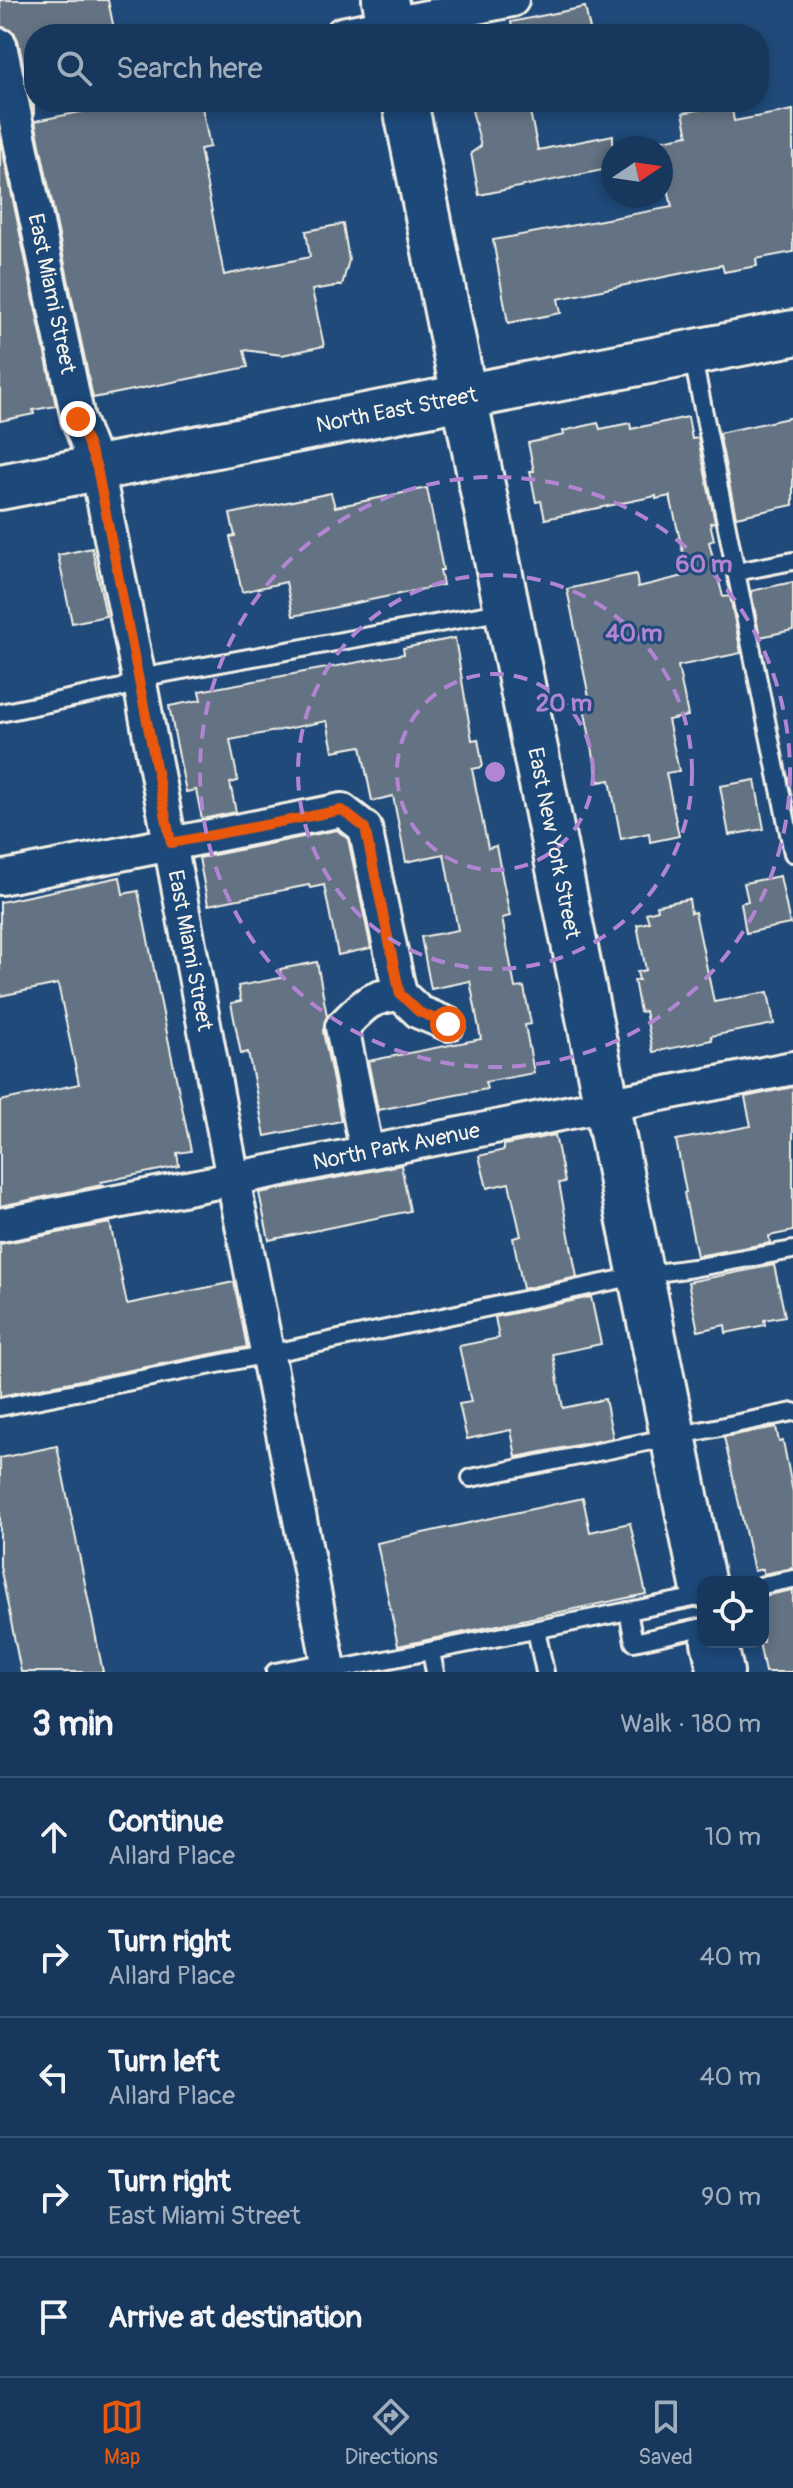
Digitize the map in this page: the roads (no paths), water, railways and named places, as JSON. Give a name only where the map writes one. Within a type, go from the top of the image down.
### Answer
[{"type":"main road","name":"East New York Street","points":[[407,112],[701,1576]]},
{"type":"main road","name":"North East Street","points":[[0,487],[793,333]]},
{"type":"main road","points":[[715,1648],[721,1672]]},
{"type":"street","points":[[389,20],[512,0]]},
{"type":"street","name":"East Miami Street","points":[[0,45],[15,99],[78,419],[97,468],[329,1668]]},
{"type":"street","points":[[0,878],[342,810],[365,828],[400,994],[419,1012],[448,1024]]},
{"type":"street","points":[[367,1152],[342,1027],[377,996],[400,994]]},
{"type":"street","name":"North Park Avenue","points":[[0,1225],[793,1068]]},
{"type":"lane","points":[[691,353],[793,853]]},
{"type":"lane","points":[[736,572],[793,561]]},
{"type":"lane","points":[[0,713],[121,688],[139,678],[507,611]]},
{"type":"lane","points":[[0,1407],[641,1275],[793,1250]]},
{"type":"lane","points":[[471,1478],[793,1412]]},
{"type":"lane","points":[[769,1584],[793,1579]]},
{"type":"lane","points":[[275,1672],[329,1668],[431,1652],[697,1597]]},
{"type":"lane","points":[[628,1611],[634,1642],[697,1628]]},
{"type":"lane","points":[[536,1630],[545,1672]]},
{"type":"lane","points":[[431,1652],[435,1672]]}]
